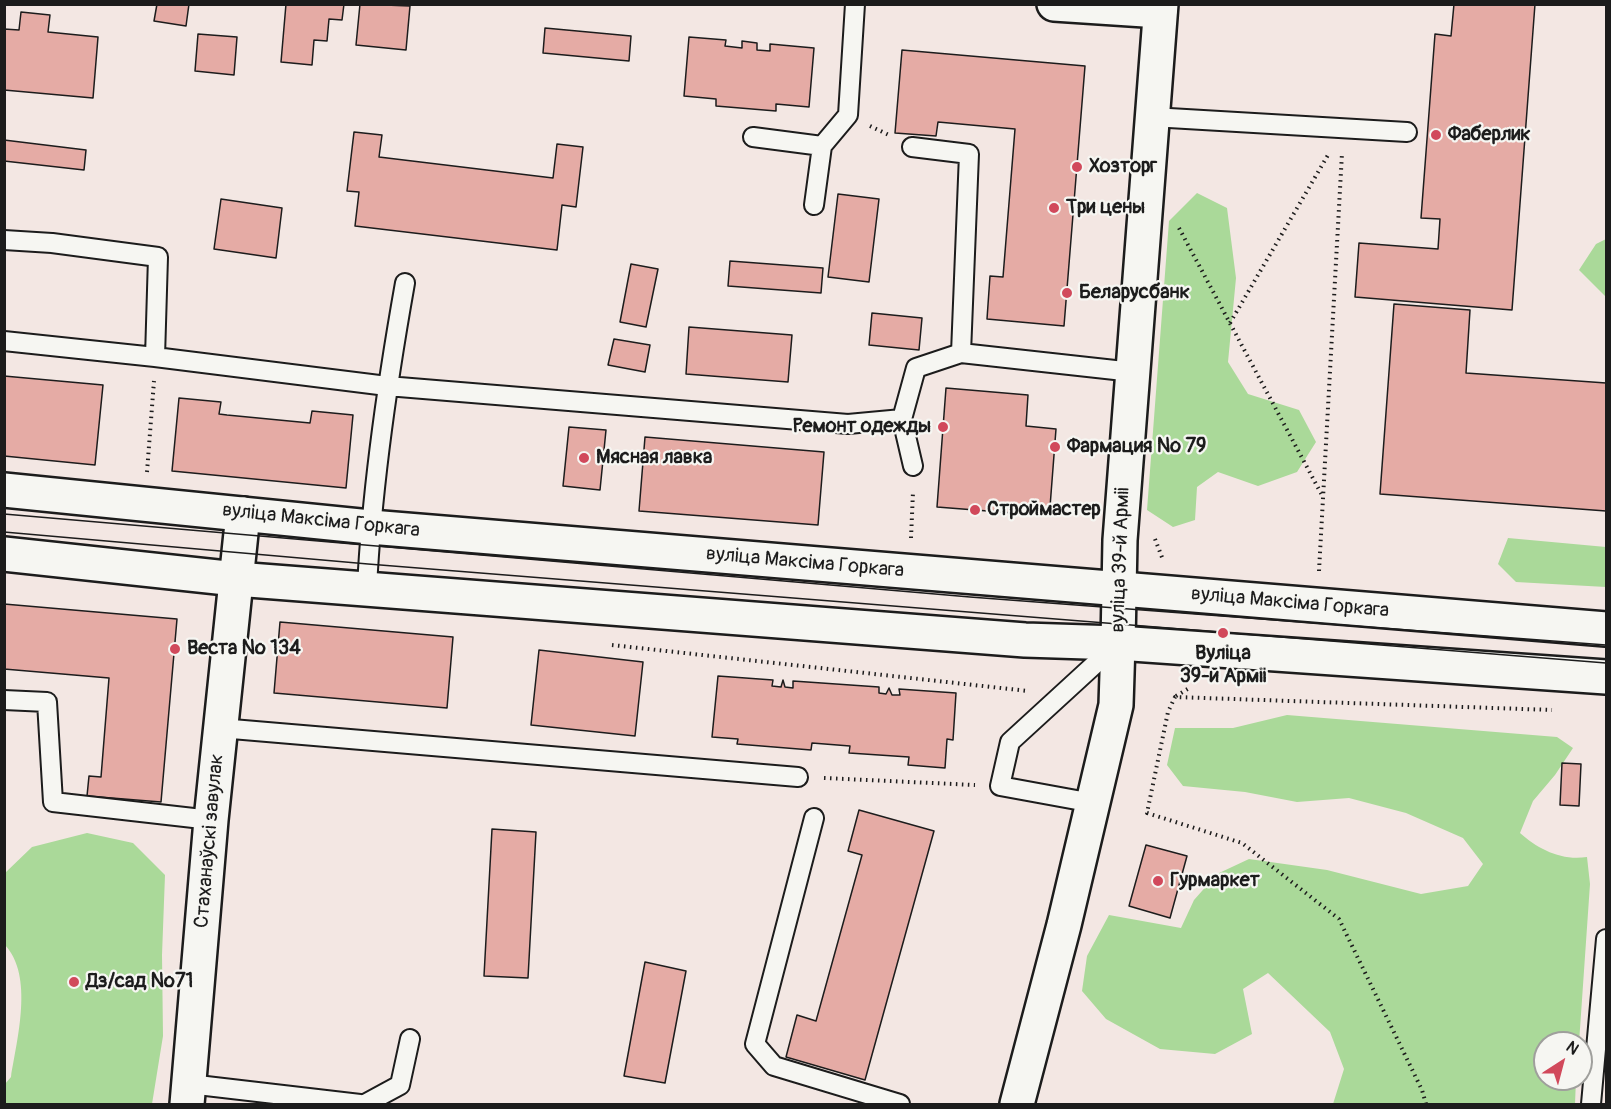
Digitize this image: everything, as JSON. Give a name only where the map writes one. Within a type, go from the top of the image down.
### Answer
[{"type":"main road","points":[[1054,4],[1160,8]]},
{"type":"main road","name":"вуліца 39-й Арміі","points":[[1017,1104],[1116,705],[1119,591],[1160,8]]},
{"type":"main road","name":"вуліца Максіма Горкага","points":[[4,490],[370,526],[1119,591],[1606,629]]},
{"type":"main road","name":"Стаханаўскі завулак","points":[[188,1094],[211,820],[243,514]]},
{"type":"main road","points":[[4,554],[236,579],[1025,640],[1118,643],[1606,677]]},
{"type":"lane","points":[[814,205],[822,146],[848,115],[855,4]]},
{"type":"lane","points":[[1152,117],[1407,132]]},
{"type":"lane","points":[[753,138],[822,146]]},
{"type":"lane","points":[[912,147],[969,154],[961,353]]},
{"type":"lane","points":[[4,240],[52,243],[158,257],[155,357]]},
{"type":"lane","points":[[367,588],[370,526],[387,386],[405,283]]},
{"type":"lane","points":[[4,341],[387,386],[848,424],[902,419]]},
{"type":"lane","points":[[913,466],[902,419],[916,369],[961,353],[1133,372]]},
{"type":"lane","points":[[1093,803],[1000,786],[1010,742],[1118,643]]},
{"type":"lane","points":[[4,700],[47,702],[53,802],[211,820]]},
{"type":"lane","points":[[220,728],[798,777]]},
{"type":"lane","points":[[814,818],[755,1044],[774,1066],[900,1104]]},
{"type":"lane","points":[[1591,1104],[1606,939]]},
{"type":"lane","points":[[365,1104],[400,1085],[410,1039]]},
{"type":"lane","points":[[188,1094],[360,1104]]},
{"type":"path","points":[[848,115],[912,147]]},
{"type":"path","points":[[1230,322],[1344,128]]},
{"type":"path","points":[[1319,575],[1344,128]]},
{"type":"path","points":[[1175,220],[1323,497]]},
{"type":"path","points":[[147,480],[155,357]]},
{"type":"path","points":[[911,546],[913,466]]},
{"type":"path","points":[[1191,687],[1175,697],[1168,712],[1147,813],[1242,843],[1340,919],[1422,1090],[1426,1104]]},
{"type":"path","points":[[1175,697],[1560,710]]},
{"type":"path","points":[[798,777],[1000,786]]},
{"type":"green space","points":[[1197,193],[1227,208],[1236,278],[1228,362],[1248,394],[1299,410],[1316,442],[1297,472],[1258,486],[1218,472],[1197,487],[1195,520],[1173,527],[1147,510],[1169,221]]},
{"type":"green space","points":[[1606,239],[1606,297],[1579,270],[1596,244]]},
{"type":"green space","points":[[1508,538],[1606,547],[1606,587],[1516,582],[1498,564]]},
{"type":"green space","points":[[1287,715],[1557,737],[1573,748],[1555,775],[1533,801],[1520,833],[1534,844],[1550,852],[1568,857],[1587,857],[1590,884],[1580,1031],[1533,1031],[1533,1091],[1576,1091],[1575,1104],[1333,1104],[1344,1069],[1330,1032],[1268,973],[1243,989],[1252,1034],[1215,1054],[1160,1049],[1106,1019],[1082,991],[1087,956],[1109,915],[1181,928],[1194,900],[1217,874],[1249,859],[1327,870],[1421,894],[1468,886],[1483,864],[1463,838],[1406,813],[1349,798],[1297,802],[1245,792],[1183,786],[1167,765],[1175,728],[1233,728]]},
{"type":"green space","name":"Дз/сад №71","points":[[87,833],[133,843],[165,875],[162,955],[163,1036],[152,1104],[5,1104],[5,1084],[11,1077],[19,1027],[21,990],[14,958],[5,945],[5,873],[32,847]]},
{"type":"building","points":[[157,4],[189,4],[186,26],[154,21]]},
{"type":"building","points":[[286,4],[344,4],[342,20],[329,19],[327,41],[314,40],[312,65],[281,62]]},
{"type":"building","points":[[360,4],[410,6],[406,50],[356,45]]},
{"type":"building","points":[[1454,4],[1535,4],[1512,310],[1355,297],[1359,243],[1438,249],[1440,219],[1421,218],[1435,34],[1451,36]]},
{"type":"building","points":[[21,12],[50,15],[48,32],[98,37],[93,98],[4,90],[4,29],[19,30]]},
{"type":"building","points":[[545,28],[631,36],[629,61],[543,53]]},
{"type":"building","points":[[198,34],[237,37],[234,75],[195,71]]},
{"type":"building","points":[[689,37],[726,40],[725,46],[742,48],[742,41],[757,43],[757,50],[770,51],[770,44],[814,48],[809,107],[776,104],[776,111],[716,106],[716,99],[684,96]]},
{"type":"building","points":[[902,50],[1085,66],[1064,326],[987,319],[990,276],[1003,277],[1015,129],[938,122],[936,136],[895,133]]},
{"type":"building","points":[[354,132],[382,135],[379,157],[553,178],[557,144],[583,147],[576,207],[562,205],[557,250],[355,226],[359,192],[347,191]]},
{"type":"building","points":[[4,140],[86,150],[84,170],[4,161]]},
{"type":"building","points":[[838,194],[879,199],[869,282],[828,277]]},
{"type":"building","points":[[221,199],[282,208],[276,258],[214,249]]},
{"type":"building","points":[[730,261],[823,268],[821,293],[728,286]]},
{"type":"building","points":[[631,264],[658,269],[646,327],[620,322]]},
{"type":"building","points":[[1394,304],[1470,310],[1466,373],[1606,383],[1606,511],[1380,494]]},
{"type":"building","points":[[872,313],[922,318],[919,350],[869,345]]},
{"type":"building","points":[[689,327],[792,335],[788,382],[686,374]]},
{"type":"building","points":[[614,339],[650,345],[645,372],[608,365]]},
{"type":"building","points":[[4,376],[103,385],[95,465],[4,456]]},
{"type":"building","points":[[946,388],[1028,395],[1026,426],[1056,429],[1050,507],[1020,505],[1019,509],[1013,509],[1013,513],[937,507]]},
{"type":"building","points":[[179,398],[221,402],[219,414],[227,415],[310,423],[312,411],[353,415],[346,488],[172,471]]},
{"type":"building","name":"Мясная лавка","points":[[569,427],[606,430],[600,490],[563,486]]},
{"type":"building","points":[[645,437],[824,452],[818,525],[639,511]]},
{"type":"building","points":[[4,604],[177,619],[161,802],[87,796],[89,776],[101,777],[109,678],[4,669]]},
{"type":"building","points":[[280,622],[453,637],[447,708],[274,693]]},
{"type":"building","points":[[539,650],[643,662],[635,736],[531,725]]},
{"type":"building","points":[[718,676],[773,680],[772,686],[781,687],[783,680],[785,687],[793,688],[793,681],[879,687],[879,693],[886,694],[889,688],[892,695],[900,695],[899,689],[956,693],[953,740],[947,739],[945,768],[908,765],[909,757],[849,753],[850,746],[812,743],[811,750],[737,744],[738,739],[712,737]]},
{"type":"building","points":[[1562,763],[1581,764],[1579,806],[1560,805]]},
{"type":"building","points":[[859,810],[934,831],[865,1080],[786,1057],[797,1015],[816,1021],[862,855],[848,851]]},
{"type":"building","points":[[492,829],[536,832],[528,978],[484,976]]},
{"type":"building","name":"Гурмаркет","points":[[1146,845],[1187,856],[1170,918],[1129,906]]},
{"type":"building","points":[[645,962],[686,971],[665,1083],[624,1076]]},
{"type":"tram line","points":[[4,514],[970,597],[1606,645]]},
{"type":"tram line","points":[[4,532],[368,564],[1606,663]]},
{"type":"place","name":"Фаберлик","points":[[1436,135]]},
{"type":"place","name":"Хозторг","points":[[1077,167]]},
{"type":"place","name":"Три цены","points":[[1054,208]]},
{"type":"place","name":"Беларусбанк","points":[[1067,293]]},
{"type":"place","name":"Ремонт одежды","points":[[943,427]]},
{"type":"place","name":"Фармация № 79","points":[[1055,447]]},
{"type":"place","name":"Мясная лавка","points":[[584,458]]},
{"type":"place","name":"Строймастер","points":[[975,510]]},
{"type":"place","name":"Вуліца 39-й Арміі","points":[[1223,633]]},
{"type":"place","name":"Веста № 134","points":[[175,649]]},
{"type":"place","name":"Гурмаркет","points":[[1158,881]]},
{"type":"place","name":"Дз/сад №71","points":[[74,982]]}]
